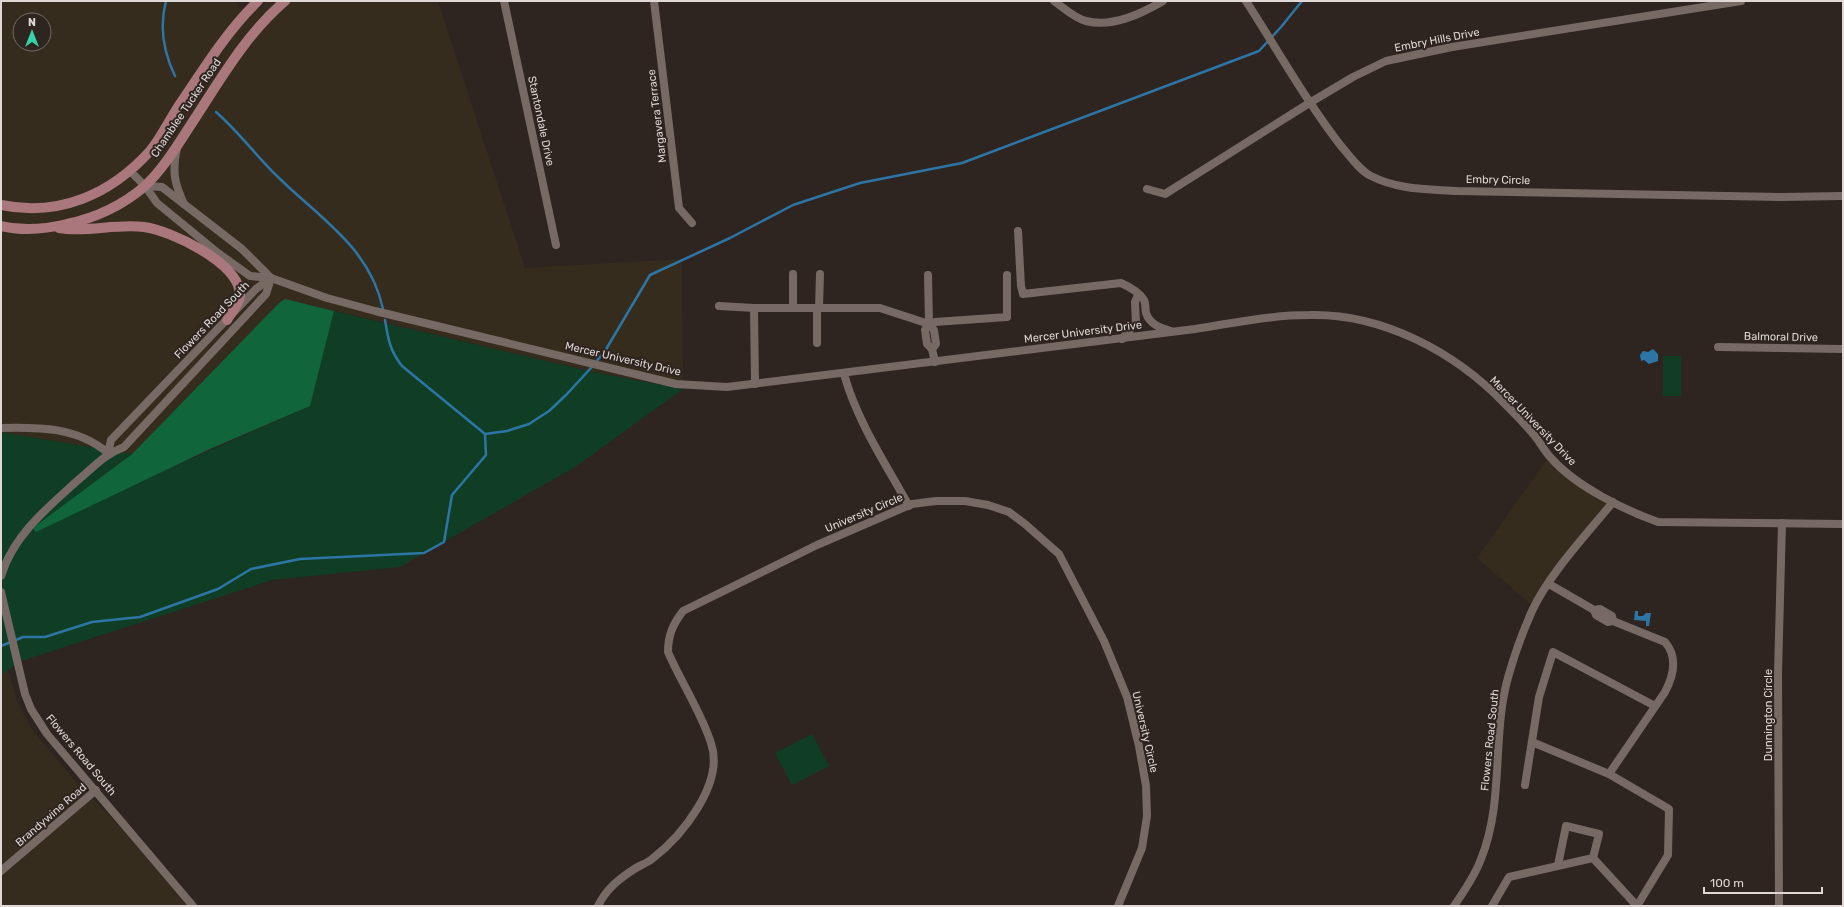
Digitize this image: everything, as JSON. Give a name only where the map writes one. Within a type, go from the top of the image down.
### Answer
[{"type":"main road","name":"Chamblee Tucker Road","points":[[1,205],[33,208],[59,206],[89,197],[116,182],[130,171],[151,149],[212,56],[242,16],[258,1]]},
{"type":"main road","name":"Chamblee Tucker Road","points":[[1,226],[24,229],[53,227],[84,221],[113,208],[145,186],[170,158],[236,56],[255,30],[285,1]]},
{"type":"main road","points":[[53,227],[73,230],[118,226],[143,227],[180,238],[209,255],[235,278],[240,293],[240,299],[227,320]]},
{"type":"street","name":"Stantondale Drive","points":[[504,1],[556,245]]},
{"type":"street","name":"Margavera Terrace","points":[[654,1],[679,208],[692,223]]},
{"type":"street","points":[[1054,1],[1071,14],[1086,21],[1101,22],[1126,19],[1144,12],[1163,1]]},
{"type":"street","name":"Embry Circle","points":[[1246,1],[1329,130],[1352,159],[1369,175],[1386,182],[1413,188],[1781,197],[1843,196]]},
{"type":"street","name":"Embry Hills Drive","points":[[1147,190],[1165,194],[1310,102],[1379,64],[1412,54],[1741,1]]},
{"type":"street","points":[[177,146],[173,166],[174,176],[184,205]]},
{"type":"street","name":"Mercer University Drive","points":[[130,171],[145,186],[157,203],[250,276],[271,278],[327,298],[375,311],[676,384],[727,387],[844,374],[1175,332],[1268,317],[1310,315],[1350,318],[1379,325],[1413,338],[1479,380],[1504,402],[1535,436],[1552,459],[1566,472],[1635,514],[1658,522],[1843,524]]},
{"type":"street","name":"Mercer University Drive","points":[[145,186],[161,187],[242,249],[271,278]]},
{"type":"street","points":[[1018,230],[1021,286],[1023,294],[1121,283],[1133,288],[1144,300],[1150,321],[1160,328],[1175,332]]},
{"type":"street","points":[[793,274],[793,308]]},
{"type":"street","points":[[817,343],[820,274]]},
{"type":"street","points":[[928,275],[929,324],[925,330],[927,344],[932,349],[935,362]]},
{"type":"street","points":[[718,306],[754,308],[880,308],[929,324],[935,322],[1006,317],[1007,275]]},
{"type":"street","name":"Flowers Road South","points":[[108,453],[111,440],[256,289],[271,278]]},
{"type":"street","name":"Flowers Road South","points":[[1,576],[8,555],[27,529],[58,498],[108,453],[124,448],[266,294],[271,278]]},
{"type":"street","points":[[1122,339],[1136,323],[1135,302],[1138,295]]},
{"type":"street","points":[[754,308],[755,384]]},
{"type":"street","points":[[1136,317],[1148,316]]},
{"type":"street","name":"Balmoral Drive","points":[[1718,348],[1843,349]]},
{"type":"street","points":[[844,374],[848,390],[866,429],[908,506]]},
{"type":"street","points":[[1,428],[62,431],[80,435],[96,443],[108,453]]},
{"type":"street","name":"University Circle","points":[[598,906],[603,895],[616,882],[651,860],[688,824],[711,780],[713,764],[712,744],[668,652],[668,640],[676,620],[683,611],[817,545],[908,506],[936,501],[964,501],[988,505],[1009,512],[1025,524],[1059,554],[1104,641],[1127,697],[1139,746],[1146,786],[1147,816],[1142,848],[1118,906]]},
{"type":"street","name":"Flowers Road South","points":[[1454,906],[1474,875],[1482,858],[1487,841],[1493,814],[1500,727],[1508,674],[1532,610],[1567,559],[1614,502]]},
{"type":"street","name":"Dunnington Circle","points":[[1779,906],[1778,673],[1782,523]]},
{"type":"street","points":[[1549,584],[1594,610],[1600,609],[1612,616],[1613,620],[1665,642],[1671,649],[1674,658],[1670,682],[1609,774]]},
{"type":"street","name":"Flowers Road South","points":[[1,592],[23,686],[31,709],[47,734],[193,906]]},
{"type":"street","points":[[1525,785],[1539,697],[1553,652],[1655,706]]},
{"type":"street","points":[[1532,742],[1609,774],[1669,810],[1668,855],[1637,906],[1593,858]]},
{"type":"street","name":"Brandywine Road","points":[[1,871],[96,790]]},
{"type":"street","points":[[1558,865],[1566,826],[1599,834],[1593,858]]},
{"type":"street","points":[[1492,906],[1510,877],[1593,858]]},
{"type":"shaded area","points":[[1,1],[235,1],[247,17],[268,1],[438,1],[525,268],[682,259],[683,389],[593,372],[285,299],[279,303],[132,454],[1,432]]},
{"type":"shaded area","points":[[1549,456],[1615,503],[1567,554],[1534,607],[1477,558]]},
{"type":"shaded area","points":[[8,670],[18,703],[33,731],[76,782],[119,826],[187,906],[1,906],[1,676]]},
{"type":"green space","points":[[285,299],[334,311],[310,406],[210,449],[36,532],[33,528],[132,454],[279,303]]},
{"type":"green space","points":[[334,311],[593,372],[683,389],[575,467],[400,567],[272,580],[18,662],[1,676],[1,432],[131,454],[35,528],[310,406]]},
{"type":"green space","points":[[1663,356],[1681,356],[1681,396],[1663,396]]},
{"type":"green space","points":[[812,734],[829,766],[792,785],[775,753]]},
{"type":"water","points":[[1653,349],[1658,354],[1658,361],[1649,364],[1644,360],[1641,361],[1640,355],[1643,351],[1648,352]]},
{"type":"water","points":[[1635,611],[1638,611],[1638,616],[1651,613],[1649,626],[1646,626],[1646,621],[1634,620]]},
{"type":"waterway","points":[[166,1],[163,20],[165,49],[175,76]]},
{"type":"waterway","points":[[485,434],[507,431],[529,424],[549,411],[566,395],[605,351],[650,275],[730,238],[793,205],[860,183],[962,163],[1259,51],[1302,1]]},
{"type":"waterway","points":[[216,112],[271,170],[342,236],[367,269],[377,288],[383,309]]},
{"type":"waterway","points":[[1,646],[23,637],[45,637],[92,622],[140,617],[218,589],[251,569],[300,559],[424,553],[444,542],[452,495],[486,455],[485,434],[402,366],[390,344],[385,320]]}]
